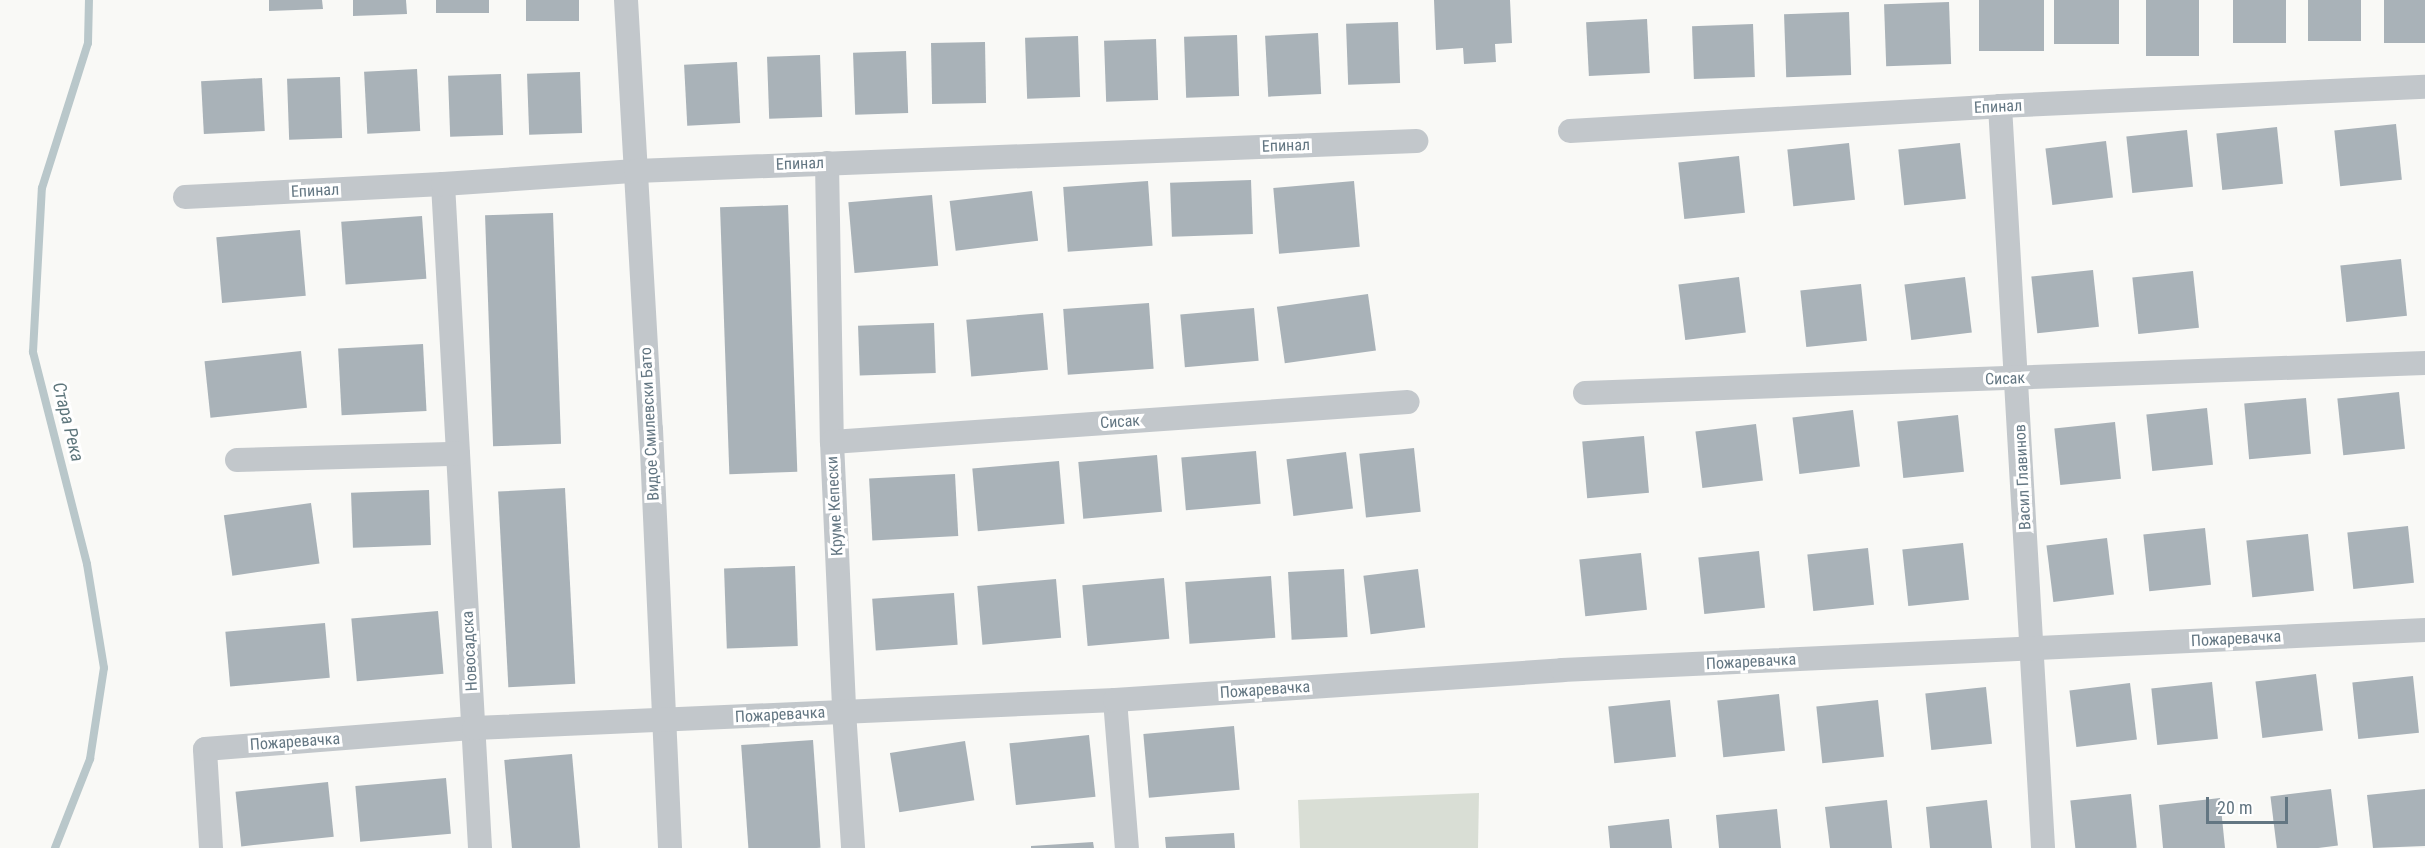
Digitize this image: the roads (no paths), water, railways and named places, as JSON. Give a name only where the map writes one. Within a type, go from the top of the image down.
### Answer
[{"type":"street","name":"Видое Смилевски Бато","points":[[626,0],[670,848]]},
{"type":"street","name":"Епинал","points":[[1570,131],[2000,106],[2425,87]]},
{"type":"street","name":"Васил Главинов","points":[[2000,106],[2043,848]]},
{"type":"street","name":"Епинал","points":[[185,197],[443,184],[636,171],[1416,141]]},
{"type":"street","name":"Круме Кепески","points":[[827,163],[832,442],[844,711],[853,848]]},
{"type":"street","name":"Новосадска","points":[[443,184],[480,848]]},
{"type":"street","name":"Сисак","points":[[1585,393],[2425,363]]},
{"type":"street","name":"Сисак","points":[[832,442],[1408,402]]},
{"type":"street","points":[[237,459],[458,454]]},
{"type":"street","name":"Пожаревачка","points":[[211,848],[206,749],[474,728],[1115,700],[1562,670],[2425,630]]},
{"type":"street","points":[[1115,700],[1127,848]]},
{"type":"waterway","name":"Стара Река","points":[[55,848],[90,759],[104,668],[87,564],[33,352],[42,188],[88,43],[89,0]]}]
